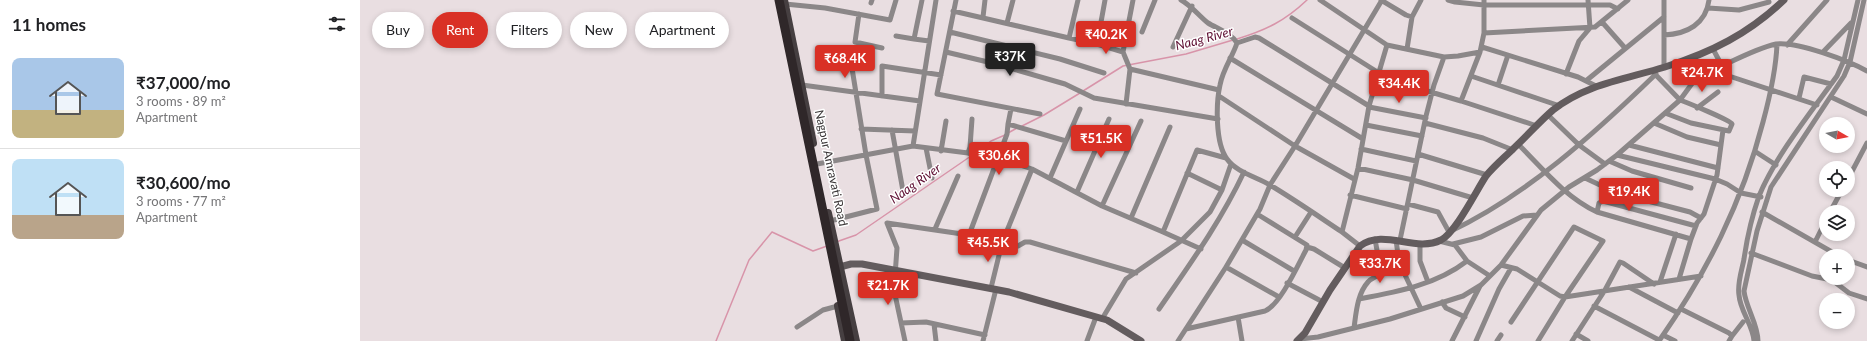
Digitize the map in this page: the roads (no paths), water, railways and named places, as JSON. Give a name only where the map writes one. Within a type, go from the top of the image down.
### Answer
[{"type":"highway","points":[[783,1],[850,341]]},
{"type":"main road","name":"Nagpur Amravati Road","points":[[775,0],[830,240],[832,250],[832,270],[845,341]]},
{"type":"main road","name":"Nagpur Amravati Road","points":[[783,1],[830,221],[830,240]]},
{"type":"main road","name":"Nagpur Amravati Road","points":[[832,250],[841,266],[856,341]]},
{"type":"street","points":[[783,1],[890,20],[896,0]]},
{"type":"street","points":[[914,39],[922,0]]},
{"type":"street","points":[[913,146],[936,0]]},
{"type":"street","points":[[956,0],[937,94],[1040,114]]},
{"type":"street","points":[[983,17],[986,0]]},
{"type":"street","points":[[1007,23],[1013,0]]},
{"type":"street","points":[[1069,38],[1078,0]]},
{"type":"street","points":[[1097,44],[1105,0]]},
{"type":"street","points":[[1126,104],[1129,68],[1124,54],[1134,0]]},
{"type":"street","points":[[1142,32],[1155,0]]},
{"type":"street","points":[[1181,0],[1192,6],[1208,22],[1236,41],[1258,37],[1369,107],[1516,147],[1545,170],[1564,192],[1580,204],[1597,212],[1691,239]]},
{"type":"street","points":[[1320,0],[1387,46],[1444,57],[1458,56],[1481,49],[1508,55],[1587,80],[1596,86]]},
{"type":"street","points":[[1178,341],[1226,267],[1257,214],[1270,185],[1316,111],[1381,0],[1412,17]]},
{"type":"street","points":[[1407,49],[1412,17],[1421,0]]},
{"type":"street","points":[[1448,0],[1455,2],[1588,3],[1610,5],[1618,9]]},
{"type":"street","points":[[1484,33],[1596,27],[1628,0]]},
{"type":"street","points":[[1664,67],[1665,0]]},
{"type":"street","points":[[1664,35],[1687,30],[1699,24],[1708,8],[1709,0]]},
{"type":"street","points":[[1299,340],[1345,268],[1360,246],[1366,241],[1375,239],[1398,240],[1426,245],[1442,239],[1449,232],[1473,198],[1487,175],[1548,115],[1560,106],[1596,86],[1654,72],[1713,49],[1741,35],[1784,0]]},
{"type":"street","points":[[1787,45],[1827,0]]},
{"type":"street","points":[[1754,341],[1752,330],[1742,307],[1739,286],[1745,250],[1759,197],[1776,165],[1831,84],[1844,60],[1851,22],[1858,0]]},
{"type":"street","points":[[1758,341],[1757,330],[1745,302],[1744,291],[1751,253],[1762,212],[1767,198],[1782,169],[1844,76],[1850,62],[1864,0]]},
{"type":"street","points":[[1708,8],[1739,10],[1769,1],[1772,10]]},
{"type":"street","points":[[1461,101],[1481,49],[1484,33],[1484,2]]},
{"type":"street","points":[[1566,74],[1579,42],[1590,28],[1588,3]]},
{"type":"street","points":[[1173,47],[1192,6]]},
{"type":"street","points":[[953,11],[1097,44],[1124,54]]},
{"type":"street","points":[[859,14],[855,42],[882,48]]},
{"type":"street","points":[[1587,80],[1664,16]]},
{"type":"street","points":[[1292,18],[1378,75],[1537,126]]},
{"type":"street","points":[[1602,22],[1625,48]]},
{"type":"street","points":[[1823,52],[1851,22]]},
{"type":"street","points":[[950,32],[1060,59],[1104,73]]},
{"type":"street","points":[[896,36],[929,41]]},
{"type":"street","points":[[1236,41],[1225,68],[1219,93],[1218,119],[1221,149],[1226,158],[1231,164],[1270,185],[1342,232],[1360,246]]},
{"type":"street","points":[[1594,306],[1659,341],[1701,276],[1740,193],[1756,152],[1772,91],[1776,66],[1777,44]]},
{"type":"street","points":[[1722,66],[1746,54],[1777,44],[1823,52],[1850,62],[1867,71]]},
{"type":"street","points":[[1342,232],[1354,179],[1358,168],[1369,107],[1387,46]]},
{"type":"street","points":[[1713,49],[1729,76],[1817,105]]},
{"type":"street","points":[[946,52],[992,63],[1065,84],[1094,98],[1218,119]]},
{"type":"street","points":[[1498,85],[1508,55]]},
{"type":"street","points":[[1421,309],[1399,262],[1398,240],[1432,92],[1444,57]]},
{"type":"street","points":[[1230,58],[1363,139]]},
{"type":"street","points":[[830,221],[877,209],[861,129],[851,62]]},
{"type":"street","points":[[882,96],[882,66],[941,75]]},
{"type":"street","points":[[1129,68],[1219,93],[1295,146],[1354,179]]},
{"type":"street","points":[[1654,72],[1680,100],[1732,122],[1729,131],[1691,123],[1665,113]]},
{"type":"street","points":[[1449,232],[1495,207],[1580,145],[1654,72]]},
{"type":"street","points":[[1299,340],[1319,339],[1421,309],[1463,296],[1481,285],[1501,265],[1541,210],[1564,192],[1607,163],[1629,145],[1680,100],[1700,74]]},
{"type":"street","points":[[1471,76],[1560,106]]},
{"type":"street","points":[[1799,98],[1804,77],[1831,84]]},
{"type":"street","points":[[802,85],[920,102]]},
{"type":"street","points":[[1697,108],[1718,92]]},
{"type":"street","points":[[1831,97],[1867,114]]},
{"type":"street","points":[[969,235],[1007,134],[1011,109]]},
{"type":"street","points":[[1050,178],[1080,109]]},
{"type":"street","points":[[1548,115],[1580,145],[1607,163],[1691,188]]},
{"type":"street","points":[[969,153],[972,119]]},
{"type":"street","points":[[1077,192],[1109,119]]},
{"type":"street","points":[[941,151],[946,121]]},
{"type":"street","points":[[1102,206],[1141,122]]},
{"type":"street","points":[[1654,123],[1687,137],[1721,145]]},
{"type":"street","points":[[1008,124],[1066,141]]},
{"type":"street","points":[[1366,125],[1422,136]]},
{"type":"street","points":[[1132,218],[1170,127]]},
{"type":"street","points":[[861,129],[915,131]]},
{"type":"street","points":[[892,130],[903,191]]},
{"type":"street","points":[[1679,279],[1691,239],[1696,226],[1704,214],[1715,179],[1723,130]]},
{"type":"street","points":[[1855,166],[1867,143]]},
{"type":"street","points":[[1629,145],[1718,168]]},
{"type":"street","points":[[817,164],[913,146],[941,151],[969,153],[978,157],[997,159],[1032,169],[1102,206],[1132,218],[1201,250]]},
{"type":"street","points":[[926,148],[932,178]]},
{"type":"street","points":[[1362,149],[1416,161]]},
{"type":"street","points":[[1162,232],[1197,150],[1226,158]]},
{"type":"street","points":[[1756,152],[1776,165]]},
{"type":"street","points":[[1418,154],[1487,175]]},
{"type":"street","points":[[1617,155],[1715,179],[1727,184],[1740,193],[1767,198]]},
{"type":"street","points":[[1087,341],[1099,318],[1126,279],[1181,241],[1210,212],[1222,190],[1231,164]]},
{"type":"street","points":[[1358,168],[1413,180],[1473,198]]},
{"type":"street","points":[[983,341],[1002,243],[1032,169]]},
{"type":"street","points":[[1159,309],[1201,250],[1231,199],[1244,172]]},
{"type":"street","points":[[1187,173],[1222,190]]},
{"type":"street","points":[[935,229],[958,176]]},
{"type":"street","points":[[1585,178],[1617,193],[1690,212],[1701,218]]},
{"type":"street","points":[[1350,195],[1438,212],[1449,232]]},
{"type":"street","points":[[1597,212],[1599,203],[1603,201],[1696,226]]},
{"type":"street","points":[[1295,237],[1311,212]]},
{"type":"street","points":[[1762,212],[1827,249]]},
{"type":"street","points":[[1257,214],[1295,237],[1307,247],[1314,249],[1345,268]]},
{"type":"street","points":[[1438,240],[1453,244],[1476,239],[1523,216],[1537,215]]},
{"type":"street","points":[[905,341],[894,290],[897,248],[887,223],[935,229],[1018,246],[1025,242],[1030,242],[1136,273]]},
{"type":"street","points":[[1511,322],[1574,227],[1603,241],[1565,297],[1538,341]]},
{"type":"street","points":[[1660,282],[1676,234]]},
{"type":"street","points":[[1815,242],[1819,234]]},
{"type":"street","points":[[1354,328],[1359,299],[1367,283],[1381,273],[1375,239]]},
{"type":"street","points":[[1242,240],[1294,271]]},
{"type":"street","points":[[1420,244],[1420,261],[1428,282]]},
{"type":"street","points":[[1453,244],[1467,261],[1490,276]]},
{"type":"street","points":[[1186,329],[1238,318],[1270,309],[1279,297],[1307,247]]},
{"type":"street","points":[[1751,253],[1812,276],[1832,280],[1849,293],[1867,299]]},
{"type":"street","points":[[1359,299],[1410,288],[1428,282],[1459,267],[1467,261]]},
{"type":"street","points":[[1572,341],[1622,262],[1654,284]]},
{"type":"street","points":[[1855,263],[1867,267]]},
{"type":"street","points":[[832,270],[841,266],[862,264],[994,288],[1099,318],[1141,341]]},
{"type":"street","points":[[1501,265],[1511,268],[1537,281],[1560,296],[1565,297],[1701,276]]},
{"type":"street","points":[[1226,267],[1279,297]]},
{"type":"street","points":[[1476,341],[1499,289],[1511,268]]},
{"type":"street","points":[[1287,283],[1323,302]]},
{"type":"street","points":[[1452,341],[1481,285]]},
{"type":"street","points":[[1629,287],[1729,333],[1730,339]]},
{"type":"street","points":[[1442,302],[1446,308],[1465,317]]},
{"type":"street","points":[[797,326],[822,310],[838,306]]},
{"type":"street","points":[[1238,318],[1242,341]]},
{"type":"street","points":[[901,323],[918,322],[934,324],[985,335]]},
{"type":"street","points":[[1730,339],[1743,322]]},
{"type":"street","points":[[934,324],[936,341]]},
{"type":"street","points":[[1497,341],[1501,334]]},
{"type":"street","points":[[1576,334],[1588,341]]},
{"type":"street","points":[[1663,335],[1675,341]]},
{"type":"waterway","name":"Naag River","points":[[1237,39],[1275,24],[1291,14],[1307,0]]},
{"type":"waterway","name":"Naag River","points":[[1083,91],[1123,66],[1186,54],[1233,40]]},
{"type":"waterway","name":"Naag River","points":[[1022,126],[1044,115],[1080,93]]},
{"type":"waterway","name":"Naag River","points":[[1008,133],[1017,128]]},
{"type":"waterway","name":"Naag River","points":[[974,154],[991,141],[1005,135]]},
{"type":"waterway","name":"Naag River","points":[[836,242],[856,235],[971,156]]},
{"type":"waterway","name":"Naag River","points":[[716,341],[749,260],[772,232],[813,251],[827,246]]}]
